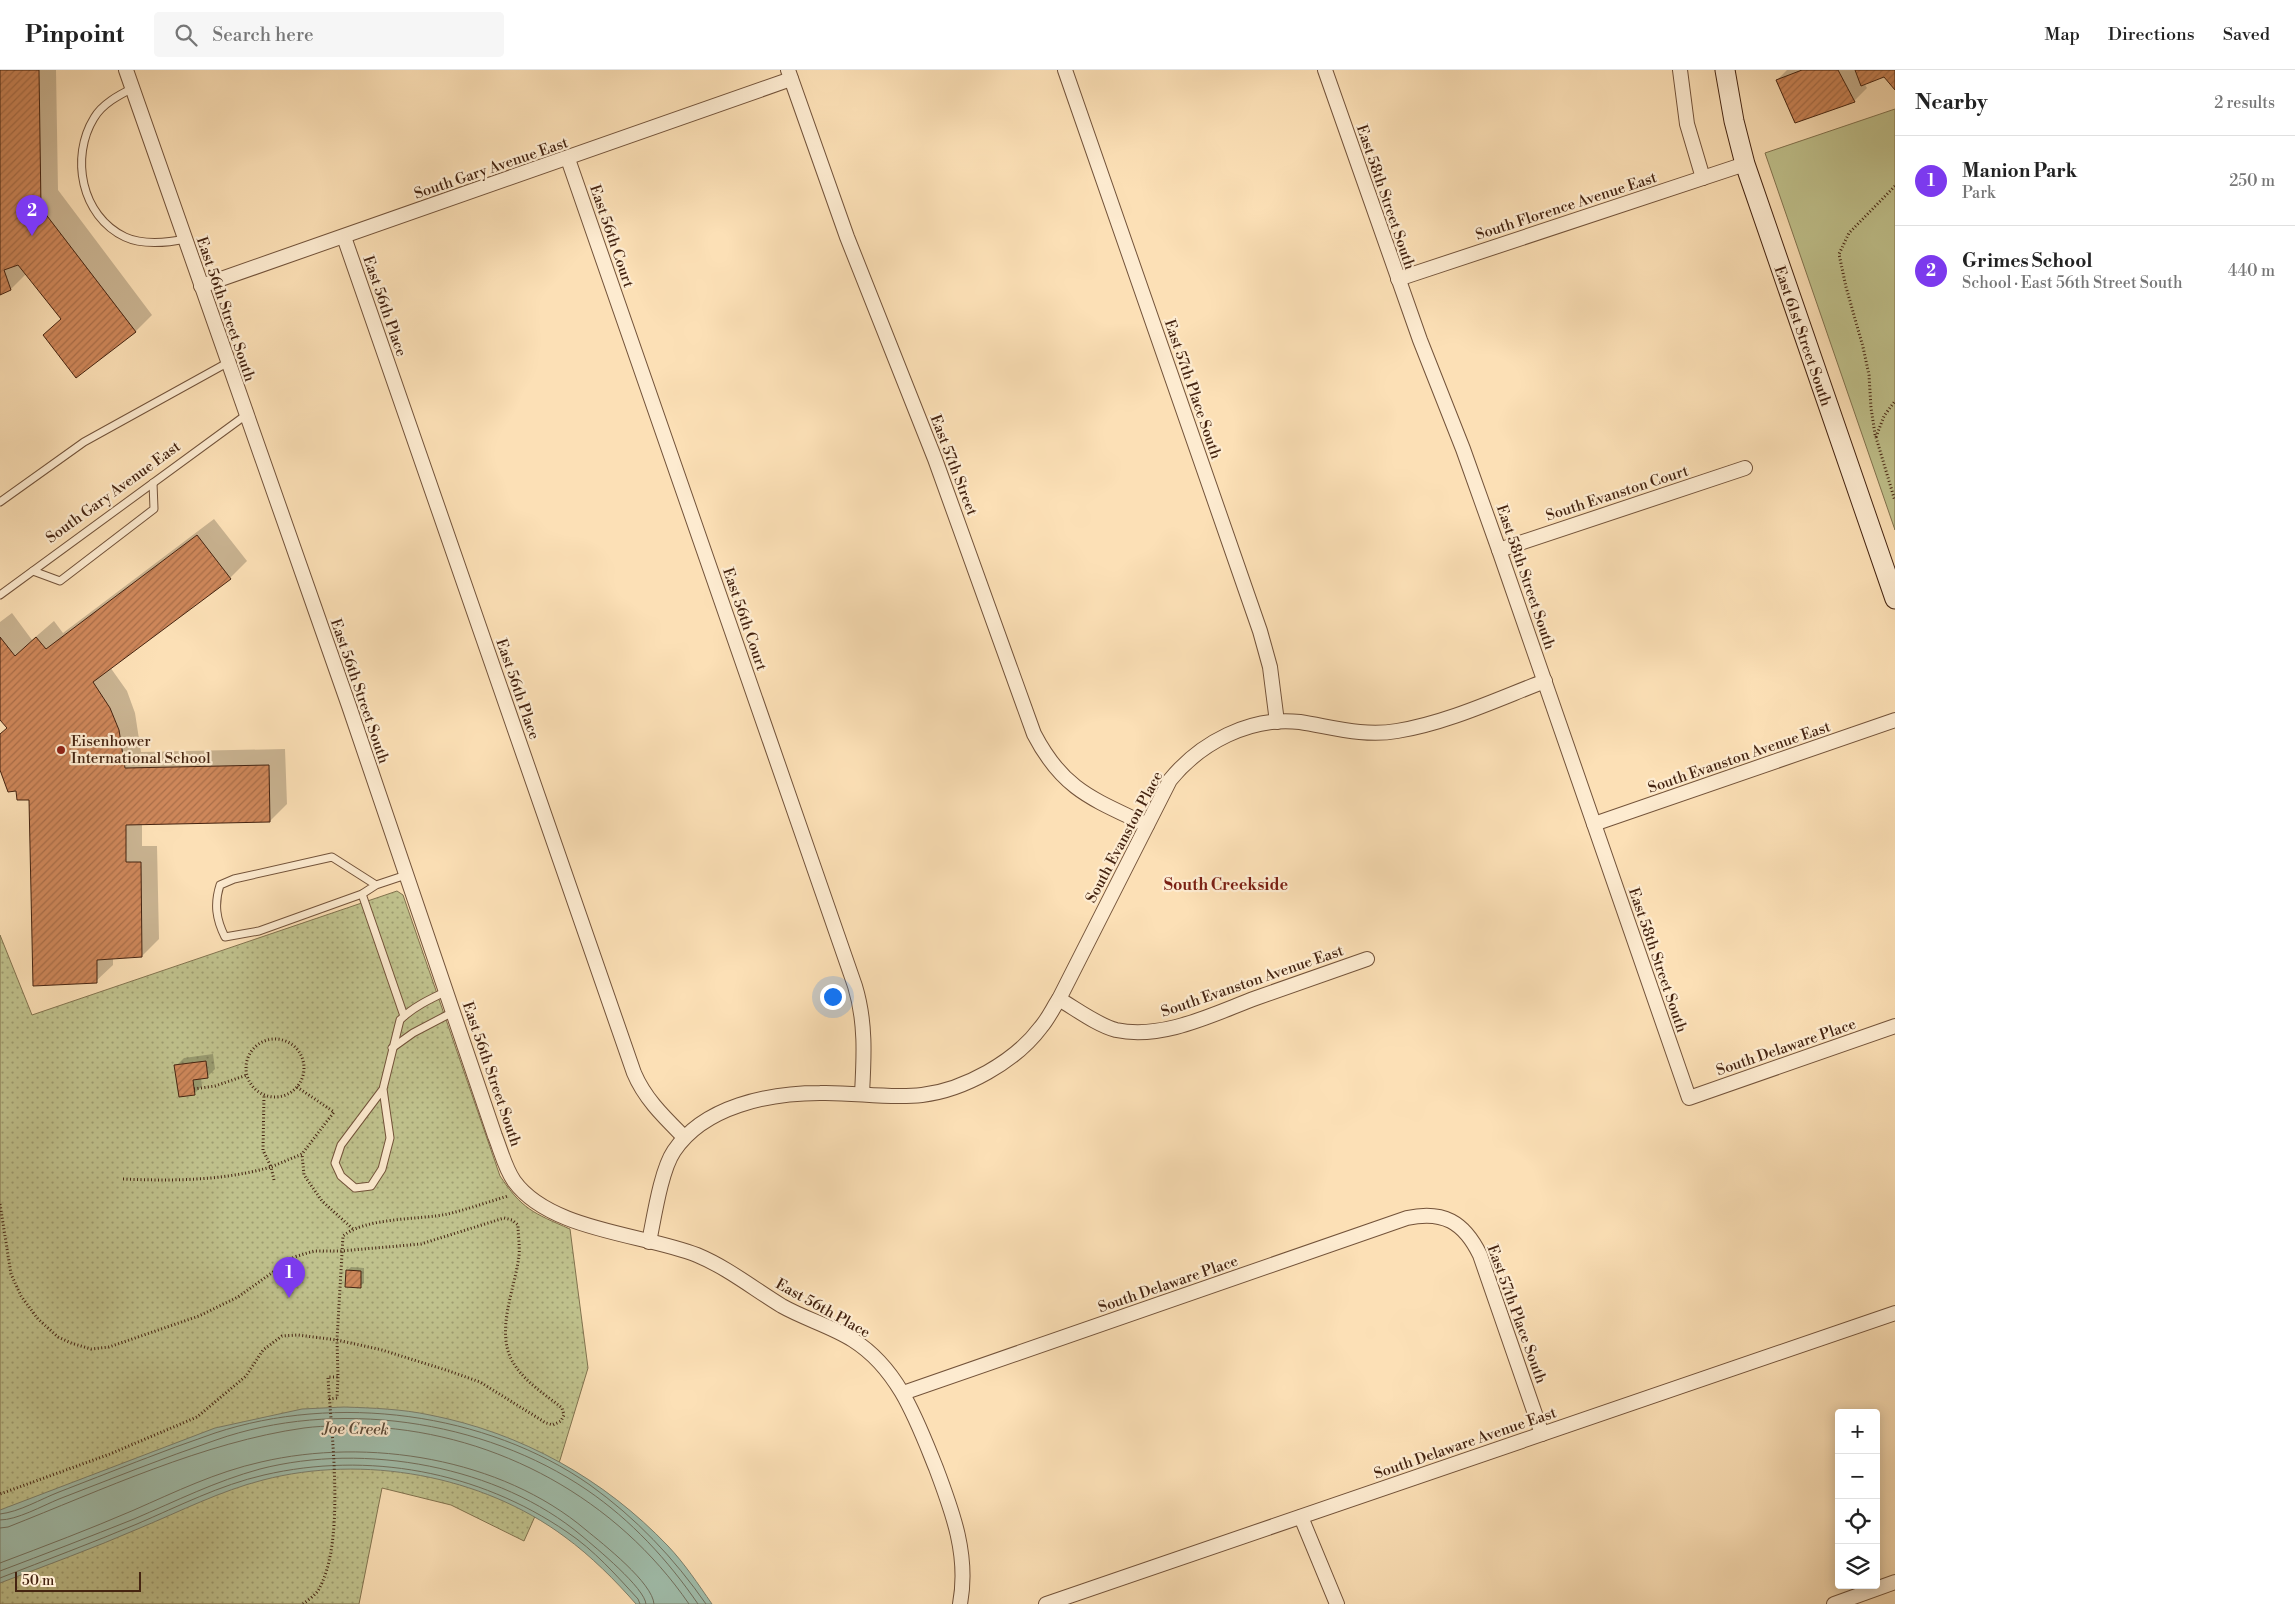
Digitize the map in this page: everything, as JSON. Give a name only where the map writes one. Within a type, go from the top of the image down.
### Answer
[{"type":"street","name":"East 57th Place South","points":[[1065,70],[1260,631],[1270,667],[1277,722]]},
{"type":"street","name":"East 58th Street South","points":[[1325,70],[1398,279],[1500,550],[1688,1098]]},
{"type":"street","points":[[1680,70],[1687,124],[1703,178]]},
{"type":"street","name":"East 61st Street South","points":[[1725,70],[1734,121],[1745,164],[1895,599]]},
{"type":"street","name":"East 56th Street South","points":[[129,71],[133,88],[201,286],[447,991],[495,1136],[514,1180],[544,1207],[592,1227],[649,1242]]},
{"type":"street","name":"South Gary Avenue East","points":[[201,286],[568,159],[790,75]]},
{"type":"street","name":"East 57th Street","points":[[790,75],[850,246],[935,459],[1034,734],[1054,768],[1068,782],[1083,793],[1147,824]]},
{"type":"street","name":"East 56th Court","points":[[568,159],[861,1004],[864,1029],[862,1094]]},
{"type":"street","name":"South Florence Avenue East","points":[[1398,279],[1745,164]]},
{"type":"street","name":"East 56th Place","points":[[344,237],[634,1073],[640,1088],[650,1102],[684,1137]]},
{"type":"street","name":"South Evanston Court","points":[[1500,550],[1745,468]]},
{"type":"street","name":"South Evanston Place","points":[[1059,999],[1170,780],[1182,765],[1201,750],[1226,736],[1250,726],[1277,722],[1299,722],[1368,734],[1397,732],[1431,723],[1545,681]]},
{"type":"street","name":"South Evanston Avenue East","points":[[1594,824],[1895,720]]},
{"type":"street","name":"South Evanston Avenue East","points":[[1059,999],[1115,1030],[1135,1032],[1154,1030],[1177,1026],[1367,959]]},
{"type":"street","points":[[649,1242],[672,1153],[684,1137],[705,1120],[723,1112],[767,1098],[811,1093],[898,1097],[923,1095],[965,1082],[986,1072],[1025,1044],[1041,1028],[1059,999]]},
{"type":"street","name":"South Delaware Place","points":[[1688,1098],[1895,1026]]},
{"type":"street","name":"South Delaware Place","points":[[903,1393],[1407,1218],[1419,1215],[1445,1218]]},
{"type":"street","name":"East 57th Place South","points":[[1445,1218],[1456,1222],[1463,1228],[1480,1254],[1542,1434]]},
{"type":"street","name":"East 56th Place","points":[[649,1242],[696,1255],[723,1267],[783,1306],[853,1340],[872,1354],[889,1373],[903,1393],[916,1418],[949,1503],[962,1558],[963,1585],[960,1604]]},
{"type":"street","name":"South Delaware Avenue East","points":[[1046,1604],[1895,1313]]},
{"type":"street","points":[[1301,1517],[1337,1604]]},
{"type":"street","points":[[1843,1603],[1895,1582]]},
{"type":"lane","points":[[133,88],[113,98],[94,117],[82,144],[81,174],[88,200],[100,219],[125,237],[158,243],[185,239]]},
{"type":"lane","points":[[0,502],[84,442],[228,363]]},
{"type":"lane","name":"South Gary Avenue East","points":[[0,595],[246,415]]},
{"type":"lane","points":[[34,571],[60,581],[154,509],[153,484]]},
{"type":"lane","points":[[376,885],[332,857],[234,879],[220,885],[216,897],[217,921],[225,937],[259,931],[362,894],[376,885],[406,875]]},
{"type":"lane","points":[[362,894],[404,1016]]},
{"type":"lane","points":[[383,1089],[341,1145],[335,1163],[341,1176],[355,1188],[371,1186],[382,1169],[390,1138],[383,1089],[400,1020],[430,999],[447,991]]},
{"type":"lane","points":[[392,1048],[413,1033],[454,1012]]},
{"type":"path","points":[[1895,186],[1848,233],[1840,254],[1846,287],[1864,347],[1876,438],[1895,501]]},
{"type":"path","points":[[1876,438],[1884,416],[1895,401]]},
{"type":"path","points":[[274,1039],[283,1040],[292,1045],[303,1062],[304,1072],[297,1087],[287,1095],[277,1097],[264,1095],[252,1086],[247,1074],[247,1060],[257,1045],[274,1039]]},
{"type":"path","points":[[194,1089],[216,1086],[247,1074]]},
{"type":"path","points":[[123,1179],[186,1181],[253,1172],[271,1167],[302,1154],[334,1112],[297,1087]]},
{"type":"path","points":[[264,1095],[263,1150],[271,1167],[274,1180]]},
{"type":"path","points":[[302,1154],[304,1175],[322,1201],[354,1229]]},
{"type":"path","points":[[329,1398],[337,1398],[337,1340],[343,1236],[354,1229],[402,1219],[447,1214],[515,1194]]},
{"type":"path","points":[[0,1204],[11,1274],[21,1296],[38,1319],[58,1337],[71,1344],[90,1348],[109,1347],[199,1316],[238,1297],[294,1257],[314,1250],[341,1251],[421,1244],[468,1231],[504,1218],[512,1220],[518,1225],[519,1254],[507,1320],[506,1348],[514,1365],[526,1378],[562,1408],[564,1416],[553,1425],[546,1424],[480,1382],[382,1350],[337,1340],[298,1335],[282,1336],[263,1350],[246,1376],[197,1417],[110,1454],[0,1494]]},
{"type":"path","points":[[303,1604],[318,1591],[332,1554],[334,1497],[328,1377],[338,1377]]},
{"type":"green space","points":[[1895,109],[1895,530],[1765,153]]},
{"type":"green space","points":[[397,891],[403,895],[500,1176],[515,1196],[529,1209],[570,1229],[588,1368],[560,1460],[524,1541],[451,1505],[382,1488],[359,1604],[0,1604],[0,935],[32,1015]]},
{"type":"water","name":"Joe Creek","points":[[344,1407],[409,1411],[464,1423],[529,1447],[560,1462],[617,1500],[643,1522],[680,1560],[712,1604],[636,1604],[584,1552],[565,1537],[532,1516],[497,1498],[459,1485],[381,1470],[341,1469],[301,1472],[263,1480],[231,1490],[0,1583],[0,1510],[215,1428],[302,1409]]},
{"type":"building","points":[[0,70],[39,70],[41,208],[136,332],[76,378],[43,335],[61,319],[18,265],[4,270],[11,290],[0,295]]},
{"type":"building","points":[[1802,70],[1838,70],[1855,102],[1795,123],[1776,80]]},
{"type":"building","points":[[1855,70],[1895,70],[1895,90],[1884,77],[1861,86]]},
{"type":"building","name":"Eisenhower International School","points":[[197,535],[231,579],[93,682],[110,708],[119,730],[125,768],[269,765],[270,822],[126,825],[126,862],[141,862],[142,957],[97,960],[97,983],[33,986],[29,800],[17,800],[16,791],[8,792],[0,770],[0,734],[7,728],[0,720],[0,637],[15,656],[36,637],[46,649]]},
{"type":"building","points":[[206,1061],[208,1078],[193,1080],[195,1095],[179,1097],[174,1065]]},
{"type":"building","points":[[346,1270],[361,1271],[361,1288],[345,1287]]},
{"type":"place","name":"Grimes School","points":[[32,236]]},
{"type":"place","name":"Eisenhower International School","points":[[61,750]]},
{"type":"place","name":"Manion Park","points":[[289,1298]]},
{"type":"district","name":"South Creekside","points":[[1226,884]]}]
